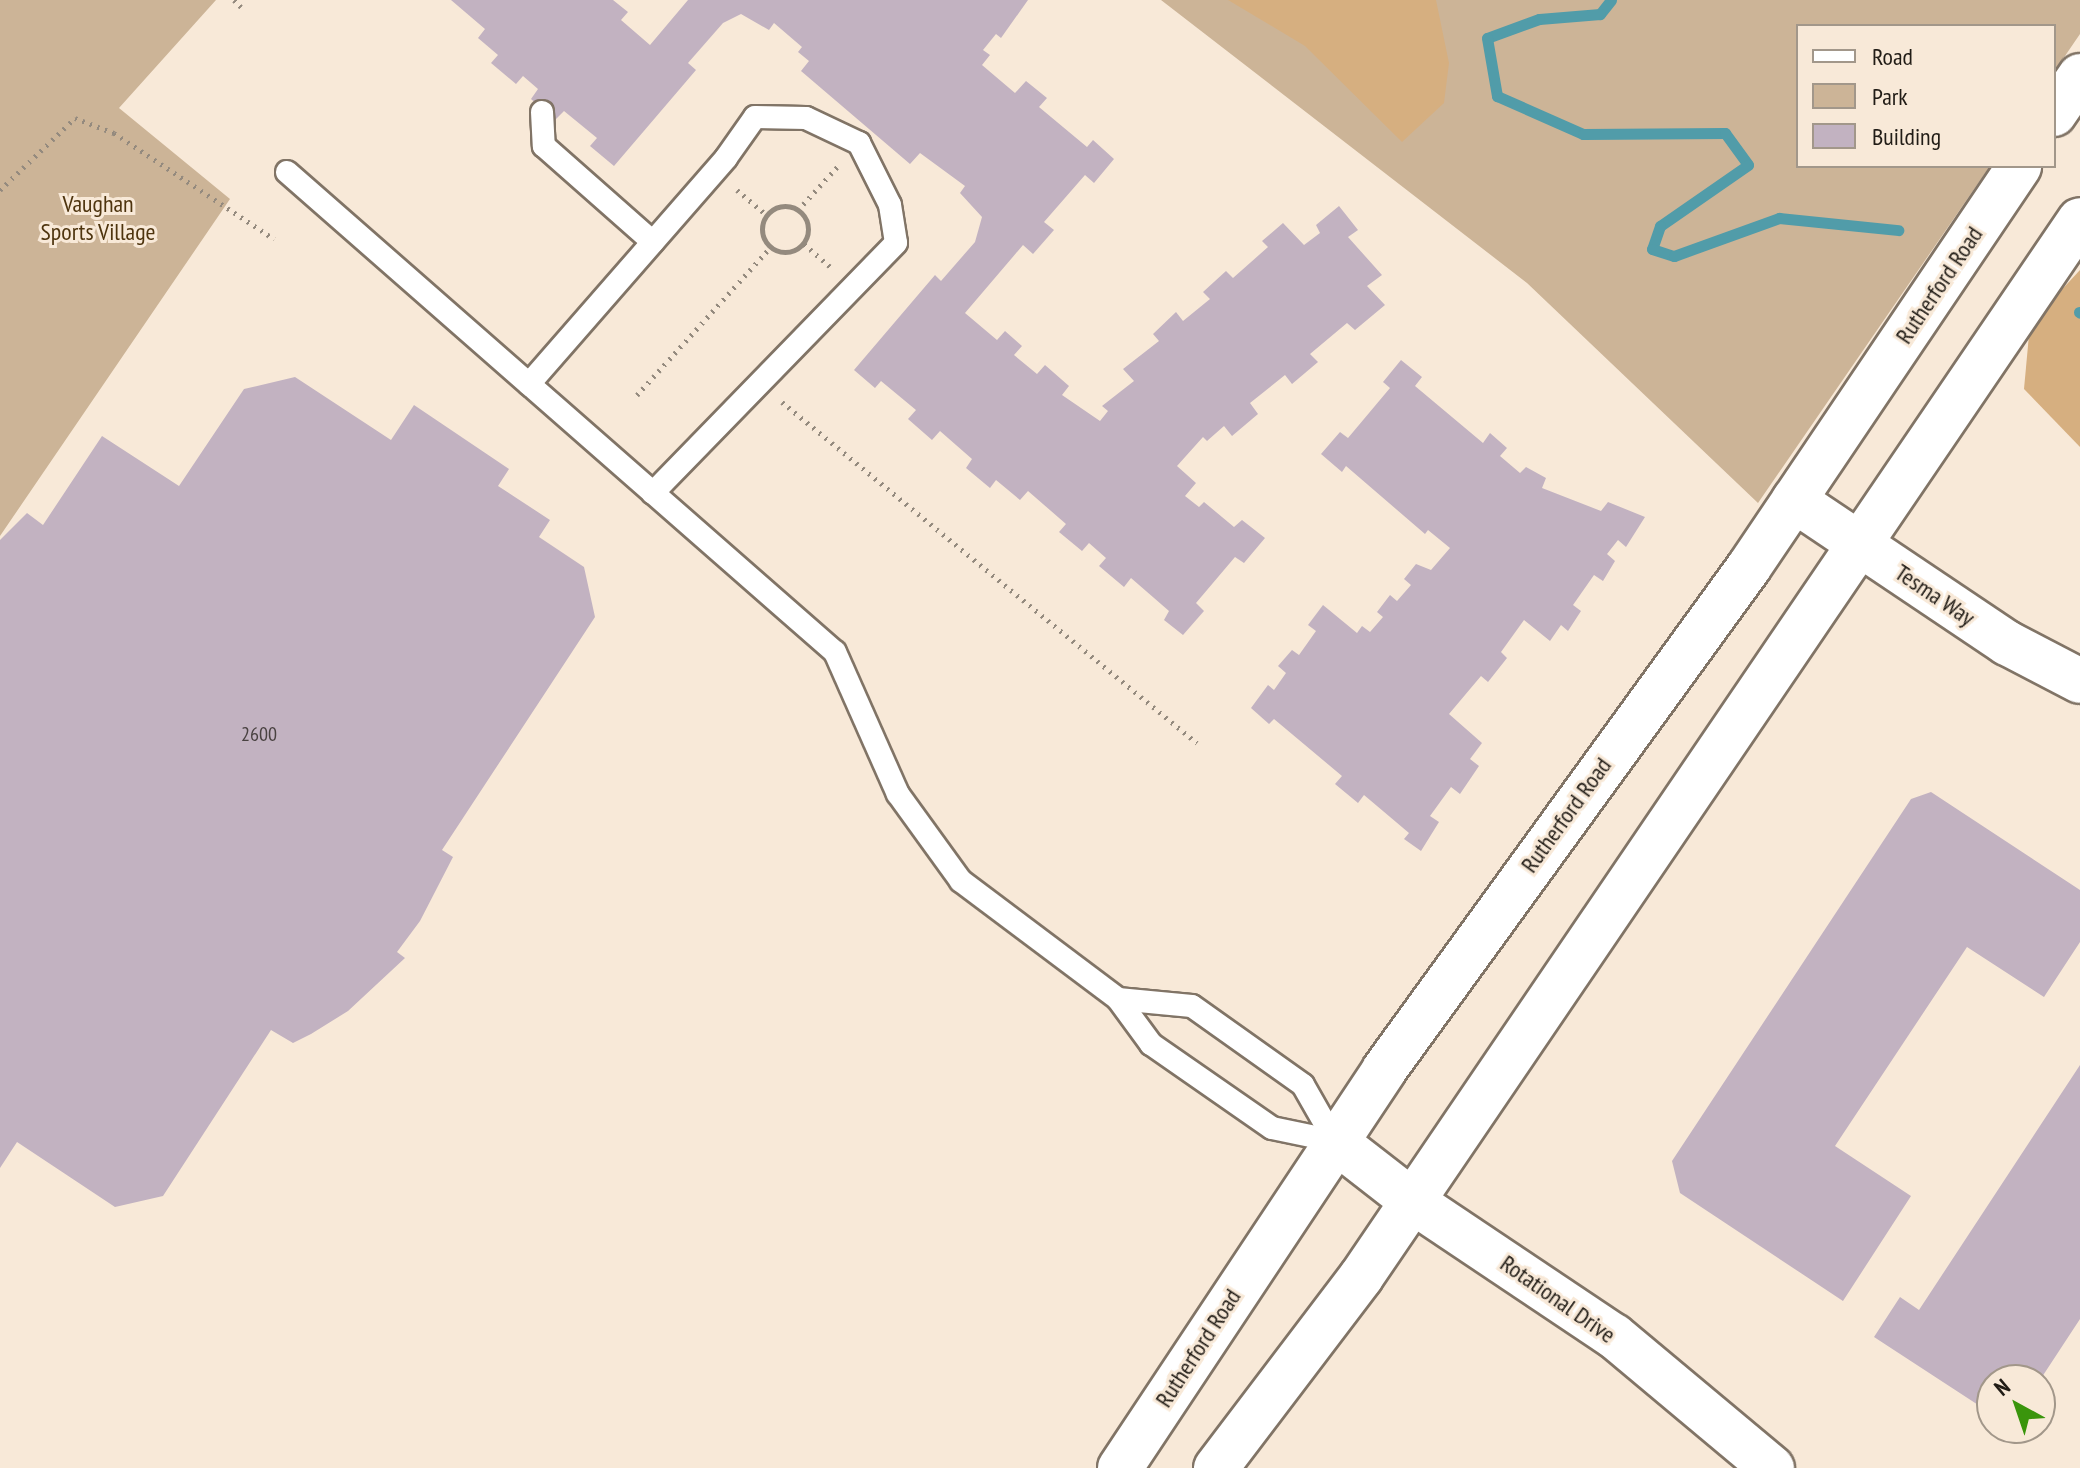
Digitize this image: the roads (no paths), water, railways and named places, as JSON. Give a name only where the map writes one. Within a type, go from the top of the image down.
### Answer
[{"type":"main road","points":[[2056,111],[2080,76]]},
{"type":"main road","name":"Rutherford Road","points":[[1120,1468],[1335,1141],[1794,500],[2018,168]]},
{"type":"main road","points":[[1216,1468],[1412,1201],[1857,543],[2080,220]]},
{"type":"main road","name":"Tesma Way","points":[[1794,500],[2007,643],[2080,681]]},
{"type":"main road","name":"Rotational Drive","points":[[1335,1141],[1412,1201],[1614,1336],[1772,1468]]},
{"type":"lane","points":[[542,112],[544,146],[653,242]]},
{"type":"lane","points":[[529,384],[714,171],[755,117],[806,118],[859,143],[890,205],[896,243],[653,493]]},
{"type":"lane","points":[[287,172],[835,652],[898,794],[961,881],[1118,999],[1151,1044],[1272,1128],[1335,1141]]},
{"type":"lane","points":[[1118,999],[1192,1006],[1303,1085],[1335,1141]]},
{"type":"waterway","points":[[1611,0],[1600,14],[1539,19],[1487,38],[1497,96],[1583,134],[1725,133],[1748,165],[1660,226],[1652,249],[1674,256],[1779,218],[1898,230]]},
{"type":"park label","name":"Vaughan Sports Village","points":[[98,218]]}]
